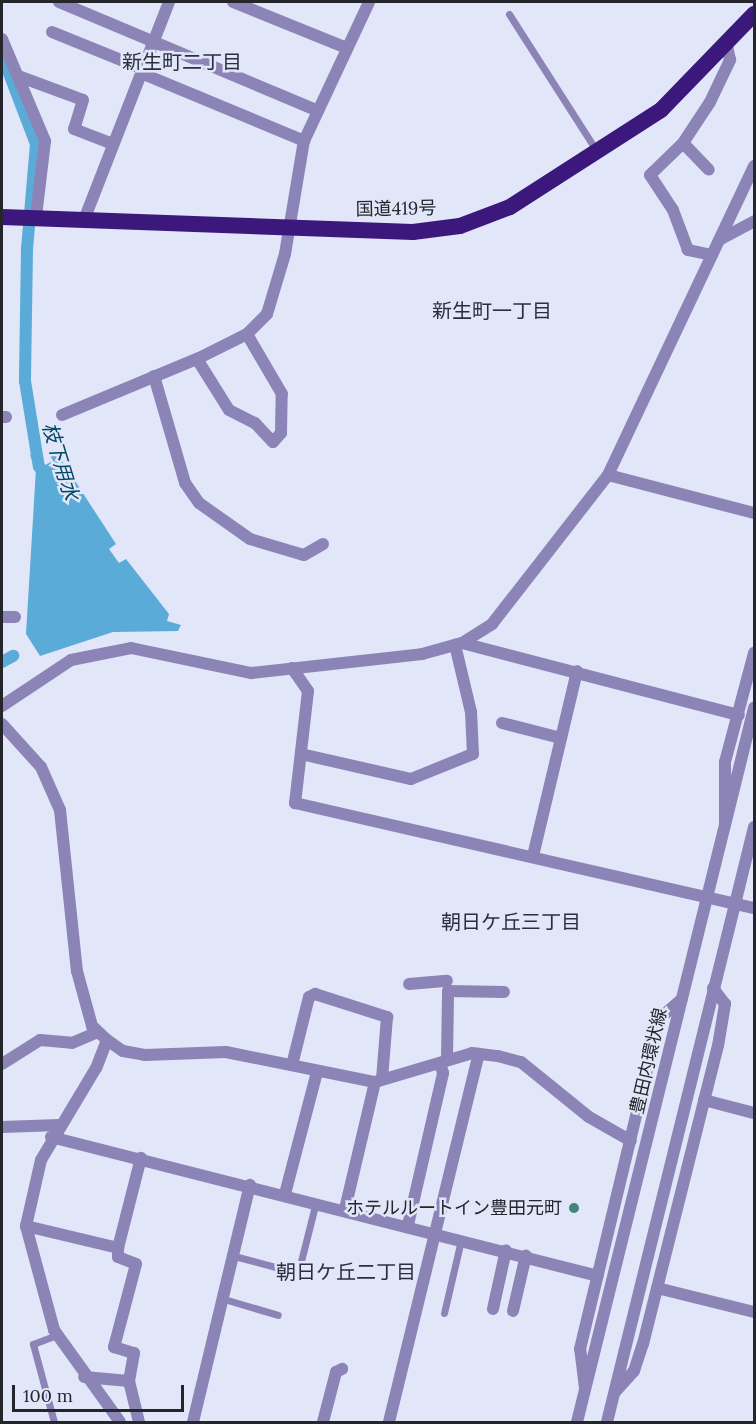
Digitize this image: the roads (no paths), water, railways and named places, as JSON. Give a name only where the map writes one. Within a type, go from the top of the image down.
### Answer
[{"type":"highway","name":"国道419号","points":[[10,217],[413,232],[460,226],[510,207],[661,110],[727,46],[754,14]]},
{"type":"street","points":[[59,2],[318,111]]},
{"type":"street","points":[[84,220],[169,2]]},
{"type":"street","points":[[233,2],[347,48]]},
{"type":"street","points":[[62,415],[197,358],[247,334],[271,306],[290,229],[304,141],[369,2]]},
{"type":"street","points":[[52,32],[304,141]]},
{"type":"street","points":[[2,39],[45,141],[36,218]]},
{"type":"street","points":[[712,255],[688,250],[673,210],[651,180],[655,169],[682,143],[730,60],[727,46]]},
{"type":"street","points":[[18,76],[83,100],[74,129],[113,144]]},
{"type":"street","points":[[682,143],[709,170]]},
{"type":"street","points":[[458,644],[492,624],[608,475],[754,166]]},
{"type":"street","points":[[719,240],[754,221]]},
{"type":"street","points":[[197,358],[230,410],[255,423],[273,442],[281,432],[282,394],[247,334]]},
{"type":"street","points":[[154,376],[185,483],[199,503],[250,539],[304,555],[323,544]]},
{"type":"street","points":[[608,475],[754,513]]},
{"type":"street","points":[[2,616],[15,617]]},
{"type":"street","points":[[301,754],[411,779],[473,754],[471,712],[458,644]]},
{"type":"street","points":[[2,706],[71,660],[131,648],[251,673],[458,644],[577,670],[739,715]]},
{"type":"street","points":[[725,822],[721,781],[754,653]]},
{"type":"street","points":[[292,668],[308,691],[295,803],[754,908]]},
{"type":"street","points":[[532,856],[577,670]]},
{"type":"street","name":"豊田内環状線","points":[[577,1422],[754,708]]},
{"type":"street","points":[[502,723],[561,738]]},
{"type":"street","points":[[2,724],[41,767],[60,810],[77,971],[92,1026],[123,1051],[146,1055],[226,1053],[317,1072],[378,1080],[443,1060],[479,1054],[521,1062],[589,1117],[631,1141]]},
{"type":"street","points":[[607,1422],[754,827]]},
{"type":"street","points":[[408,1225],[443,1073],[447,982]]},
{"type":"street","points":[[409,984],[447,982],[504,993]]},
{"type":"street","points":[[615,1392],[634,1371],[704,1100],[725,1004],[713,988]]},
{"type":"street","points":[[292,1065],[309,997],[315,994],[387,1017],[378,1080],[345,1209]]},
{"type":"street","points":[[585,1388],[578,1361],[659,1019],[682,999]]},
{"type":"street","points":[[2,1064],[40,1040],[72,1043],[102,1036]]},
{"type":"street","points":[[102,1036],[96,1068],[51,1137],[31,1191],[26,1226],[57,1335],[84,1377],[120,1422]]},
{"type":"street","points":[[389,1422],[439,1233],[479,1054]]},
{"type":"street","points":[[285,1194],[317,1072]]},
{"type":"street","points":[[704,1100],[754,1113]]},
{"type":"street","points":[[2,1127],[59,1125]]},
{"type":"street","points":[[51,1137],[462,1238],[598,1276]]},
{"type":"street","points":[[670,1165],[693,1143]]},
{"type":"street","points":[[139,1422],[129,1381],[134,1353],[114,1347],[136,1264],[118,1257],[118,1248],[141,1158]]},
{"type":"street","points":[[193,1422],[250,1185]]},
{"type":"street","points":[[664,1187],[675,1215]]},
{"type":"street","points":[[619,1190],[629,1218]]},
{"type":"street","points":[[26,1226],[118,1248]]},
{"type":"street","points":[[493,1309],[506,1250]]},
{"type":"street","points":[[513,1311],[526,1255]]},
{"type":"street","points":[[657,1288],[754,1312]]},
{"type":"street","points":[[323,1422],[336,1372],[342,1368]]},
{"type":"street","points":[[84,1377],[129,1381]]},
{"type":"lane","points":[[509,14],[598,152]]},
{"type":"lane","points":[[234,1256],[298,1273],[316,1202]]},
{"type":"lane","points":[[444,1313],[462,1238]]},
{"type":"lane","points":[[224,1299],[278,1315]]},
{"type":"lane","points":[[54,1422],[33,1344],[57,1335]]},
{"type":"water","points":[[38,451],[45,465],[53,461],[49,453],[60,458],[116,544],[109,549],[119,563],[126,559],[169,614],[167,621],[181,625],[178,631],[113,632],[40,656],[26,634],[36,469],[30,455]]},
{"type":"waterway","name":"枝下用水","points":[[2,55],[36,144],[27,249],[25,381],[39,467]]},
{"type":"waterway","name":"枝下用水","points":[[2,662],[13,656]]},
{"type":"place","name":"ホテルルートイン豊田元町","points":[[574,1208]]},
{"type":"district","name":"新生町二丁目","points":[[182,61]]},
{"type":"district","name":"新生町一丁目","points":[[492,310]]},
{"type":"district","name":"朝日ケ丘三丁目","points":[[511,921]]},
{"type":"district","name":"朝日ケ丘二丁目","points":[[346,1271]]}]
